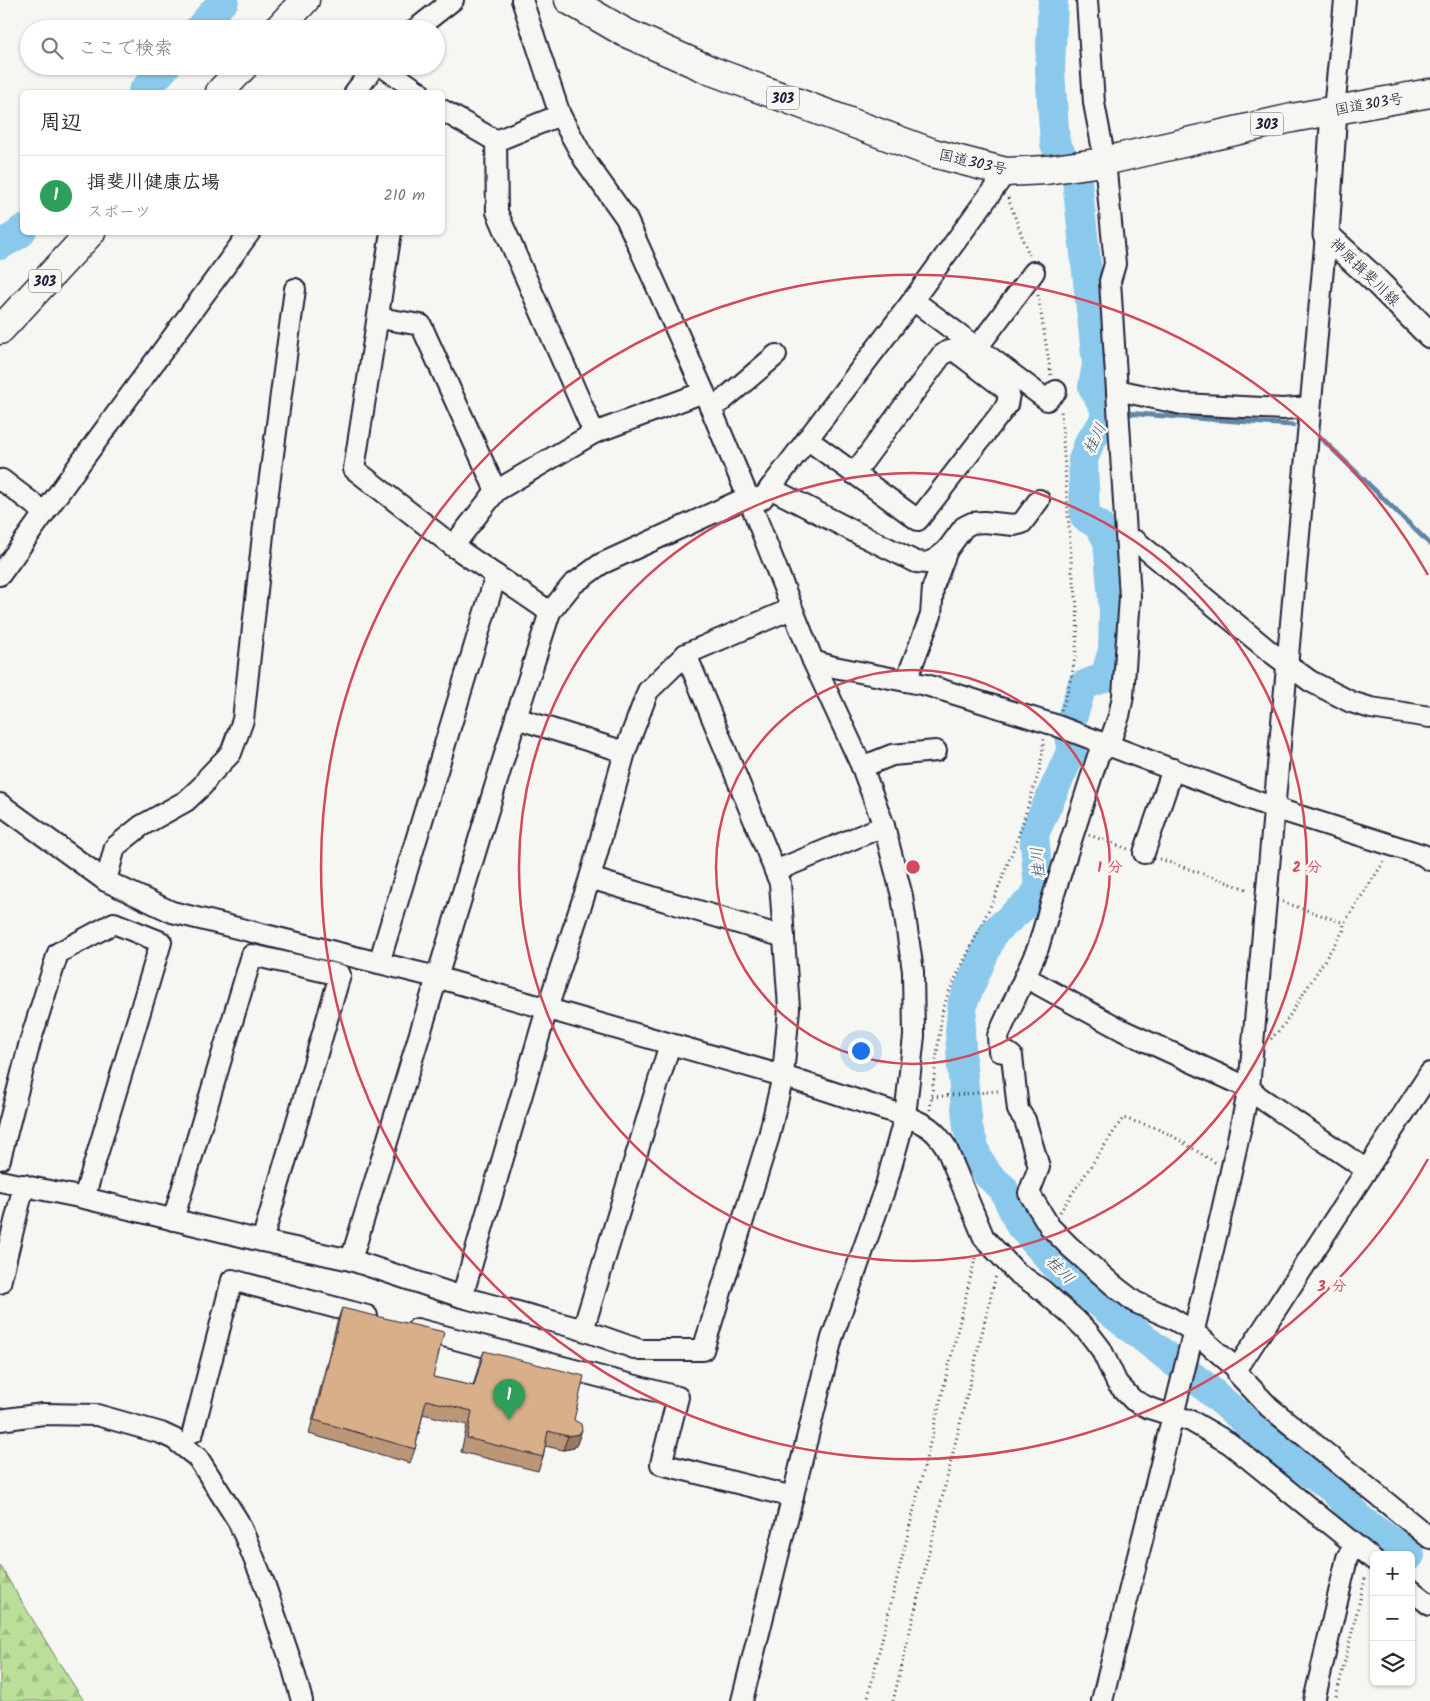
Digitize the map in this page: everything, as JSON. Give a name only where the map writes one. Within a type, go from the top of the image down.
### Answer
[{"type":"highway","points":[[286,20],[304,0]]},
{"type":"highway","name":"国道303号","points":[[569,0],[624,32],[712,72],[933,153],[1003,175],[1100,162],[1292,118],[1430,93]]},
{"type":"highway","points":[[222,90],[236,75]]},
{"type":"highway","name":"303","points":[[0,330],[88,235]]},
{"type":"main road","name":"神原揖斐川線","points":[[1334,110],[1326,235],[1373,278],[1430,335]]},
{"type":"street","points":[[427,20],[453,0]]},
{"type":"street","points":[[522,0],[560,115],[584,159],[626,218],[707,399],[813,661],[862,767],[884,826],[902,896],[913,971],[914,1036],[905,1116],[886,1185],[832,1338],[742,1701]]},
{"type":"street","points":[[1087,0],[1100,162],[1115,264],[1110,281],[1130,597],[1125,674],[1119,716],[1098,756],[1038,948],[998,1036],[999,1051],[1012,1056],[1018,1110],[1025,1120],[1039,1167],[1029,1193],[1050,1227],[1069,1246],[1135,1302],[1171,1318],[1237,1370],[1238,1374],[1269,1408],[1430,1538]]},
{"type":"street","points":[[1334,110],[1345,0]]},
{"type":"street","points":[[357,90],[368,75]]},
{"type":"street","points":[[395,75],[416,90]]},
{"type":"street","points":[[445,111],[496,141]]},
{"type":"street","points":[[496,141],[560,115]]},
{"type":"street","points":[[496,141],[497,212],[594,434]]},
{"type":"street","points":[[351,1260],[436,977],[550,612],[572,584],[601,564],[748,497],[762,499],[913,300],[1003,175]]},
{"type":"street","points":[[0,575],[44,512],[248,235]]},
{"type":"street","points":[[391,235],[354,469],[453,546],[550,612]]},
{"type":"street","points":[[1102,1701],[1192,1336],[1249,1088],[1326,235]]},
{"type":"street","points":[[977,348],[1034,272]]},
{"type":"street","points":[[106,881],[115,847],[142,826],[186,801],[203,785],[208,777],[231,753],[243,720],[266,507],[295,289]]},
{"type":"street","points":[[913,300],[1047,400],[1056,391]]},
{"type":"street","points":[[379,318],[421,325],[496,491]]},
{"type":"street","points":[[807,440],[854,474],[918,520],[1007,405],[1009,394],[1004,388],[955,351],[948,351],[941,356],[854,474]]},
{"type":"street","points":[[453,546],[496,491],[594,434],[707,399],[722,401],[776,355]]},
{"type":"street","points":[[1117,390],[1182,404],[1283,409],[1310,407]]},
{"type":"street","points":[[0,481],[2,480],[44,512]]},
{"type":"street","points":[[770,488],[916,562],[927,563],[936,560],[947,550],[964,527],[972,523],[984,522],[1014,526],[1022,523],[1039,500]]},
{"type":"street","points":[[1127,540],[1136,541],[1287,665],[1331,694],[1371,708],[1430,717]]},
{"type":"street","points":[[906,681],[931,615],[933,587],[947,550]]},
{"type":"street","points":[[379,963],[496,575]]},
{"type":"street","points":[[462,1297],[547,1009],[590,878],[625,752],[648,691],[686,654],[792,609]]},
{"type":"street","points":[[0,1181],[84,1198],[262,1241],[351,1260],[462,1297],[583,1330],[640,1350],[703,1350],[769,1136],[783,1076],[789,1008],[780,882],[686,654]]},
{"type":"street","points":[[813,661],[834,667],[926,685],[1051,724],[1106,743],[1274,808],[1423,855],[1430,860]]},
{"type":"street","points":[[516,718],[625,752]]},
{"type":"street","points":[[862,767],[892,754],[936,751]]},
{"type":"street","points":[[1144,853],[1173,769]]},
{"type":"street","points":[[0,804],[106,881],[172,912],[436,977],[783,1076],[924,1124],[933,1129],[946,1148],[984,1238],[1016,1272],[1042,1290],[1076,1319],[1088,1332],[1101,1349],[1117,1383],[1132,1400],[1149,1408],[1191,1421],[1229,1442],[1370,1557]]},
{"type":"street","points":[[775,871],[884,826]]},
{"type":"street","points":[[590,878],[784,937]]},
{"type":"street","points":[[0,1159],[30,1042],[58,953],[114,923],[161,942],[84,1198]]},
{"type":"street","points":[[173,1220],[252,956],[340,975],[262,1241]]},
{"type":"street","points":[[1025,977],[1124,1031],[1249,1088],[1258,1097],[1361,1166]]},
{"type":"street","points":[[583,1330],[670,1044]]},
{"type":"street","points":[[1237,1370],[1430,1073]]},
{"type":"street","points":[[0,1284],[24,1186]]},
{"type":"street","points":[[193,1432],[232,1280],[678,1397],[661,1464],[793,1497]]},
{"type":"street","points":[[0,1420],[43,1414],[97,1414],[161,1433],[174,1439],[198,1458],[238,1521],[246,1539],[264,1583],[292,1665],[302,1701]]},
{"type":"street","points":[[1314,1701],[1348,1558],[1355,1545]]},
{"type":"street","points":[[1415,1593],[1430,1605]]},
{"type":"path","points":[[924,1124],[931,1109],[942,1013],[948,994],[994,898],[1017,840],[1040,769],[1051,724],[1065,698],[1075,658],[1077,596],[1072,572],[1060,400],[1052,381],[1034,272],[1003,175]]},
{"type":"path","points":[[1074,830],[1344,923]]},
{"type":"path","points":[[1251,1063],[1283,1026],[1343,931],[1344,923],[1386,858],[1391,845]]},
{"type":"path","points":[[932,1097],[1002,1090]]},
{"type":"path","points":[[1050,1227],[1123,1118],[1153,1127],[1170,1135],[1231,1172]]},
{"type":"path","points":[[866,1701],[979,1246],[984,1238]]},
{"type":"path","points":[[893,1701],[997,1270],[1004,1259]]},
{"type":"path","points":[[1335,1701],[1370,1564]]},
{"type":"green space","points":[[0,1566],[58,1661],[84,1701],[0,1701]]},
{"type":"building","points":[[342,1308],[444,1332],[433,1377],[474,1386],[484,1351],[584,1376],[574,1420],[581,1424],[582,1430],[579,1434],[568,1436],[548,1431],[543,1457],[467,1438],[472,1411],[426,1400],[415,1449],[314,1420]]},
{"type":"waterway","name":"桂川","points":[[207,20],[224,0]]},
{"type":"waterway","name":"桂川","points":[[1053,0],[1050,71],[1055,144],[1077,180],[1097,364],[1093,387],[1107,412],[1102,425],[1090,441],[1083,460],[1085,517],[1099,525],[1108,541],[1114,612],[1113,650],[1105,677],[1082,686],[1070,725],[1071,752],[1034,834],[1039,889],[1031,900],[993,933],[963,1002],[960,1031],[968,1128],[977,1157],[988,1175],[1003,1188],[1020,1225],[1067,1278],[1201,1383],[1290,1459],[1333,1489],[1362,1521],[1404,1551]]},
{"type":"waterway","name":"桂川","points":[[145,90],[158,75]]},
{"type":"waterway","name":"桂川","points":[[0,245],[20,233]]},
{"type":"waterway","points":[[1124,413],[1293,425]]},
{"type":"waterway","points":[[1317,434],[1430,544]]},
{"type":"waterway","points":[[1109,553],[1122,554]]},
{"type":"place","name":"揖斐川健康広場","points":[[509,1420]]}]
